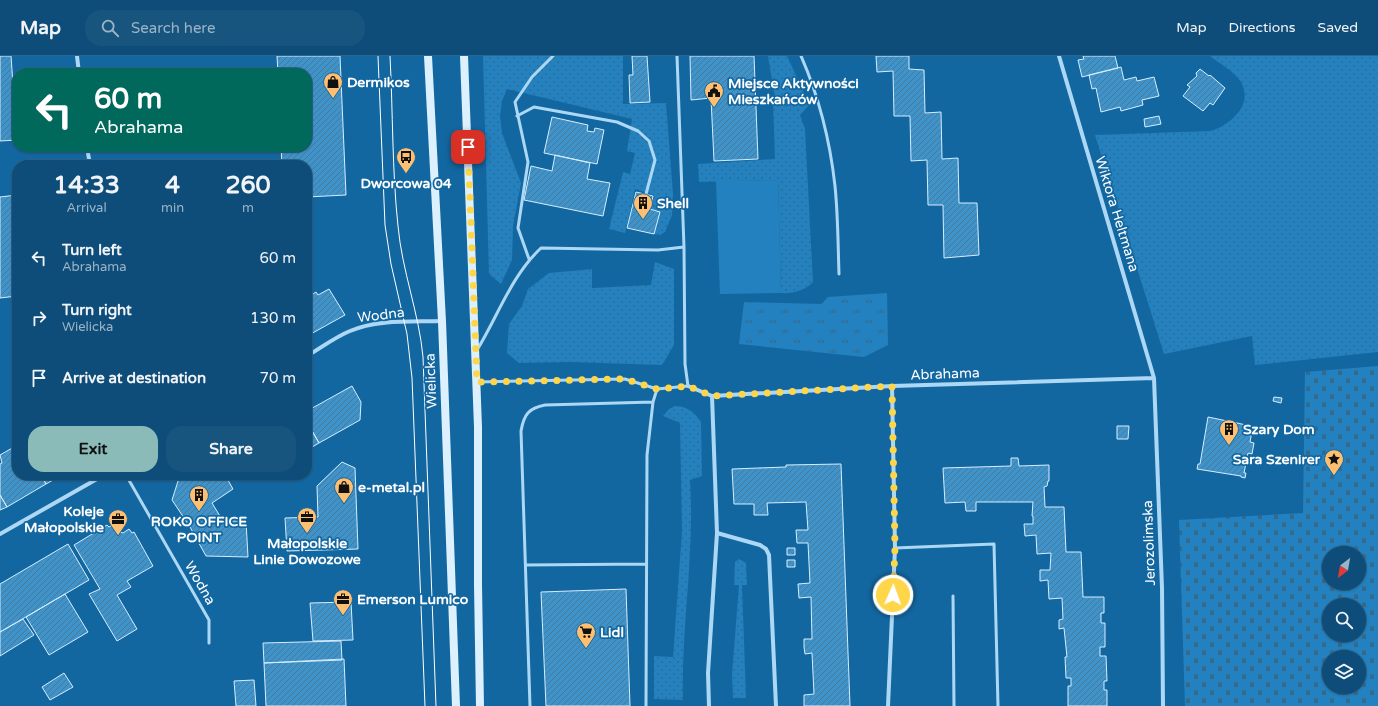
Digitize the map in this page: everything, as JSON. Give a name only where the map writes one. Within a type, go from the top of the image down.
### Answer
[{"type":"main road","name":"Wielicka","points":[[428,56],[442,321],[456,706]]},
{"type":"main road","points":[[464,56],[477,382],[480,706]]},
{"type":"street","points":[[77,56],[78,68]]},
{"type":"street","name":"Wiktora Heltmana","points":[[1059,56],[1154,378]]},
{"type":"street","name":"Wodna","points":[[312,353],[350,331],[365,326],[386,323],[442,321]]},
{"type":"street","name":"Abrahama","points":[[688,386],[712,396],[892,386],[1154,378]]},
{"type":"street","name":"Jerozolimska","points":[[1154,378],[1162,580],[1163,706]]},
{"type":"street","points":[[888,706],[895,548],[892,386]]},
{"type":"street","points":[[709,706],[708,673],[717,533],[712,396]]},
{"type":"street","points":[[0,534],[95,480]]},
{"type":"street","points":[[717,533],[760,545],[766,549],[769,555],[776,706]]},
{"type":"lane","points":[[529,259],[518,228],[528,162],[515,102],[532,77],[553,56]]},
{"type":"lane","points":[[677,56],[684,247],[685,364],[688,386]]},
{"type":"lane","points":[[802,56],[812,80],[825,127],[835,186],[839,274]]},
{"type":"lane","points":[[517,116],[534,107],[618,122],[638,131],[649,141],[654,160],[646,194]]},
{"type":"lane","points":[[476,352],[489,331],[504,300],[529,259],[541,248],[658,250],[684,247]]},
{"type":"lane","name":"Abrahama","points":[[477,382],[625,379],[657,389],[688,386]]},
{"type":"lane","points":[[646,706],[647,455],[653,402],[657,389]]},
{"type":"lane","points":[[530,706],[521,430],[523,420],[527,412],[534,407],[545,405],[653,402]]},
{"type":"lane","name":"Wodna","points":[[129,480],[209,620],[209,643]]},
{"type":"lane","points":[[895,548],[994,544],[998,706]]},
{"type":"lane","points":[[526,565],[646,564]]},
{"type":"lane","points":[[953,596],[954,706]]},
{"type":"green space","points":[[483,56],[623,56],[623,104],[666,103],[673,194],[672,215],[665,232],[660,235],[654,234],[660,212],[650,209],[654,195],[635,189],[625,233],[609,229],[623,172],[630,174],[635,153],[627,151],[632,119],[507,89],[502,101],[500,116],[502,133],[521,183],[513,226],[512,260],[501,284],[489,274]]},
{"type":"green space","points":[[768,56],[787,56],[805,95],[775,98]]},
{"type":"green space","points":[[1210,56],[1378,56],[1378,352],[1255,365],[1252,336],[1164,354],[1095,135],[1211,131],[1226,124],[1238,113],[1242,106],[1244,90],[1241,82],[1235,74]]},
{"type":"green space","points":[[807,100],[809,105],[800,115],[805,129],[813,282],[799,291],[781,293],[778,180],[699,182],[698,164],[775,159],[773,101]]},
{"type":"green space","points":[[778,180],[781,293],[720,294],[716,181]]},
{"type":"green space","points":[[655,262],[674,269],[674,345],[662,365],[571,362],[519,363],[507,353],[509,324],[522,306],[528,289],[549,273],[592,269],[592,288],[651,285]]},
{"type":"green space","points":[[887,293],[888,345],[864,357],[739,344],[744,302],[821,304],[828,297]]},
{"type":"green space","points":[[1378,366],[1378,706],[1185,706],[1179,520],[1303,513],[1305,372]]},
{"type":"green space","points":[[675,406],[690,410],[701,422],[702,476],[690,480],[691,535],[684,645],[683,700],[654,699],[654,656],[673,657],[682,531],[680,423],[663,416],[669,409]]},
{"type":"green space","points":[[739,559],[746,563],[747,585],[742,585],[746,698],[733,698],[732,674],[739,585],[734,585],[735,562]]},
{"type":"building","points":[[0,56],[11,56],[12,140],[0,141]]},
{"type":"building","points":[[277,56],[340,56],[346,195],[312,197],[312,160],[282,160],[281,152],[312,152],[312,68],[278,68]]},
{"type":"building","points":[[632,56],[647,56],[650,102],[630,103],[629,75],[633,75]]},
{"type":"building","points":[[690,56],[754,56],[758,159],[714,161],[711,98],[691,100]]},
{"type":"building","points":[[876,56],[909,56],[909,69],[924,70],[925,113],[941,112],[942,159],[958,158],[959,203],[977,203],[979,255],[944,258],[943,205],[928,205],[927,160],[911,161],[910,116],[894,116],[893,71],[877,72]]},
{"type":"building","points":[[1083,56],[1115,56],[1118,68],[1082,77],[1078,60],[1084,59]]},
{"type":"building","points":[[1121,67],[1124,80],[1136,77],[1137,81],[1154,77],[1159,96],[1142,100],[1143,105],[1121,111],[1120,107],[1101,112],[1096,88],[1092,89],[1089,75]]},
{"type":"building","points":[[1200,69],[1209,76],[1210,75],[1225,88],[1213,105],[1210,103],[1203,111],[1183,96],[1190,87],[1187,85],[1197,76],[1196,73]]},
{"type":"building","points":[[1159,116],[1161,124],[1145,127],[1144,119]]},
{"type":"building","points":[[552,117],[588,125],[587,131],[594,132],[595,128],[604,130],[597,164],[544,153]]},
{"type":"building","points":[[555,155],[590,163],[587,179],[610,183],[603,216],[524,200],[531,166],[552,171]]},
{"type":"building","name":"Shell","points":[[636,192],[653,196],[650,209],[660,212],[654,234],[627,228]]},
{"type":"building","points":[[12,196],[12,297],[0,298],[0,197]]},
{"type":"building","points":[[329,289],[345,315],[312,333],[312,295],[316,292],[318,295]]},
{"type":"building","points":[[352,386],[361,402],[360,420],[319,443],[312,431],[312,408]]},
{"type":"building","points":[[1274,397],[1282,398],[1281,403],[1273,401]]},
{"type":"building","name":"Szary Dom","points":[[1208,417],[1256,427],[1255,432],[1252,431],[1250,442],[1254,443],[1252,454],[1248,453],[1244,473],[1246,473],[1245,478],[1241,476],[1197,469],[1198,464],[1200,464]]},
{"type":"building","points":[[1117,426],[1129,426],[1128,439],[1117,439]]},
{"type":"building","points":[[312,431],[319,443],[312,447]]},
{"type":"building","points":[[12,448],[12,480],[44,480],[46,484],[7,507],[0,495],[0,464],[2,463],[0,455]]},
{"type":"building","points":[[1011,458],[1018,458],[1019,466],[1049,465],[1049,481],[1047,486],[1044,487],[1045,507],[1064,507],[1066,552],[1081,552],[1083,597],[1104,597],[1104,613],[1101,613],[1101,623],[1105,623],[1105,647],[1100,647],[1100,656],[1106,656],[1107,681],[1104,681],[1104,690],[1107,690],[1107,706],[1068,706],[1068,686],[1071,686],[1071,678],[1066,678],[1065,657],[1067,657],[1064,628],[1059,629],[1059,620],[1063,619],[1062,598],[1049,599],[1048,580],[1040,581],[1040,570],[1050,570],[1051,553],[1037,554],[1036,535],[1025,536],[1024,524],[1033,524],[1033,502],[976,502],[976,511],[966,511],[965,502],[945,503],[943,468],[1011,466]]},
{"type":"building","points":[[342,462],[355,468],[358,549],[287,551],[285,518],[318,517],[317,486]]},
{"type":"building","points":[[841,464],[850,706],[804,706],[804,695],[814,694],[812,653],[805,654],[804,647],[804,639],[812,639],[811,597],[799,598],[798,584],[810,583],[808,543],[797,543],[796,530],[808,530],[806,502],[767,503],[768,515],[754,515],[754,504],[734,504],[732,469],[786,467],[786,465]]},
{"type":"building","points":[[44,480],[53,480],[46,484]]},
{"type":"building","name":"ROKO OFFICE POINT","points":[[178,480],[228,480],[233,489],[212,503],[223,521],[246,521],[248,557],[206,556],[190,527],[172,500]]},
{"type":"building","points":[[0,495],[7,507],[0,510]]},
{"type":"building","points":[[107,525],[109,527],[113,525],[117,531],[123,533],[129,529],[132,533],[134,532],[153,566],[127,581],[131,587],[117,595],[137,629],[117,641],[89,594],[100,589],[74,545]]},
{"type":"building","points":[[68,544],[89,580],[0,632],[0,584]]},
{"type":"building","points":[[787,548],[795,548],[795,555],[787,555]]},
{"type":"building","points":[[787,560],[795,560],[795,567],[787,567]]},
{"type":"building","name":"Lidl","points":[[626,589],[630,706],[546,706],[541,592]]},
{"type":"building","points":[[65,594],[88,632],[49,655],[26,617]]},
{"type":"building","points":[[351,602],[353,640],[313,641],[310,603]]},
{"type":"building","points":[[23,619],[34,635],[0,656],[0,632]]},
{"type":"building","points":[[341,641],[342,660],[264,663],[263,643]]},
{"type":"building","points":[[344,659],[346,706],[266,706],[264,663]]},
{"type":"building","points":[[64,673],[73,687],[50,700],[42,687]]},
{"type":"building","points":[[254,680],[256,706],[236,706],[234,681]]},
{"type":"tram line","points":[[378,56],[385,225],[391,264],[407,334],[412,378],[425,706]]},
{"type":"tram line","points":[[390,56],[398,226],[403,259],[418,324],[423,357],[436,706]]},
{"type":"place","name":"Dermikos","points":[[333,99]]},
{"type":"place","name":"Miejsce Aktywności Mieszkańców","points":[[714,108]]},
{"type":"place","name":"Dworcowa 04","points":[[406,174]]},
{"type":"place","name":"Shell","points":[[643,220]]},
{"type":"place","name":"Szary Dom","points":[[1229,446]]},
{"type":"place","name":"Sara Szenirer","points":[[1334,476]]},
{"type":"place","name":"e-metal.pl","points":[[344,504]]},
{"type":"place","name":"ROKO OFFICE POINT","points":[[199,512]]},
{"type":"place","name":"Małopolskie Linie Dowozowe","points":[[307,534]]},
{"type":"place","name":"Koleje Małopolskie","points":[[118,536]]},
{"type":"place","name":"Emerson Lumico","points":[[343,616]]},
{"type":"place","name":"Lidl","points":[[586,649]]},
{"type":"route","points":[[468,147],[477,382],[625,379],[657,389],[688,386],[712,396],[724,394],[892,386],[895,548],[893,595]]}]
